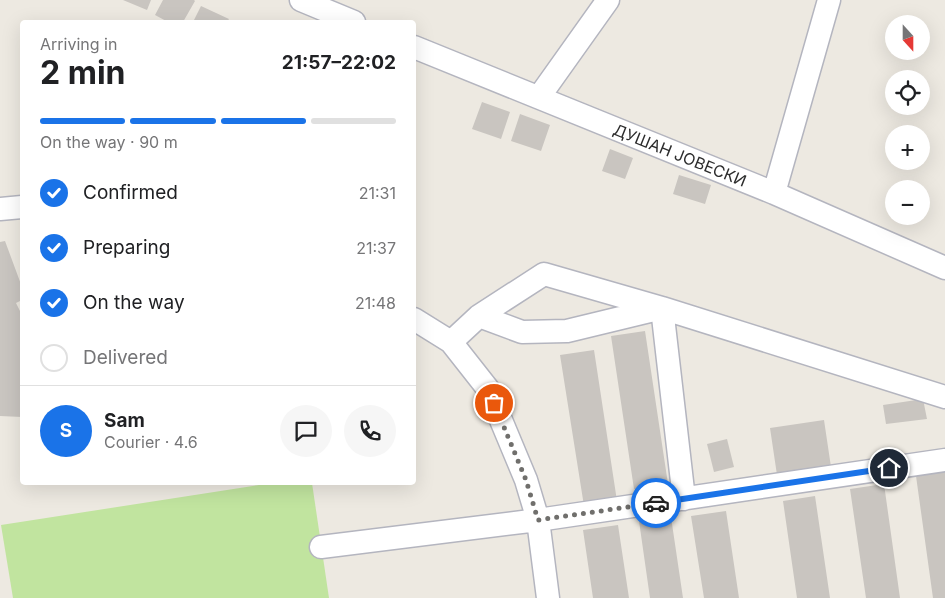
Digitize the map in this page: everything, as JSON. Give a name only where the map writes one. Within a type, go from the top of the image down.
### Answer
[{"type":"street","points":[[539,97],[608,0]]},
{"type":"street","points":[[774,193],[829,0]]},
{"type":"street","points":[[311,2],[350,20]]},
{"type":"street","name":"ДУШАН ЈОВЕСКИ","points":[[416,47],[774,193],[945,268]]},
{"type":"street","points":[[0,208],[20,207]]},
{"type":"street","points":[[451,342],[479,316],[544,274],[662,308],[945,397]]},
{"type":"street","points":[[479,316],[522,332],[567,331],[662,308]]},
{"type":"street","points":[[662,308],[684,499]]},
{"type":"street","points":[[416,320],[451,342],[488,388],[526,480],[538,520],[548,598]]},
{"type":"street","points":[[321,547],[538,520],[945,460]]},
{"type":"green space","points":[[259,485],[312,485],[329,598],[13,598],[1,525]]},
{"type":"building","points":[[123,0],[151,0],[147,10]]},
{"type":"building","points":[[163,0],[195,1],[184,20],[164,20],[155,15]]},
{"type":"building","points":[[201,6],[229,19],[228,20],[194,20]]},
{"type":"building","points":[[482,102],[510,112],[501,139],[472,129]]},
{"type":"building","points":[[520,114],[550,125],[541,151],[511,141]]},
{"type":"building","points":[[610,149],[633,158],[625,179],[602,171]]},
{"type":"building","points":[[679,175],[711,185],[705,204],[673,194]]},
{"type":"building","points":[[5,241],[20,282],[20,301],[16,303],[20,311],[20,417],[0,416],[0,242]]},
{"type":"building","points":[[645,331],[668,484],[634,489],[611,336]]},
{"type":"building","points":[[594,350],[617,501],[584,506],[560,355]]},
{"type":"building","points":[[923,399],[927,419],[886,424],[883,405]]},
{"type":"building","points":[[824,420],[831,467],[777,475],[770,428]]},
{"type":"building","points":[[727,439],[734,467],[714,472],[707,444]]},
{"type":"building","points":[[945,472],[945,598],[933,598],[916,476]]},
{"type":"building","points":[[884,484],[900,598],[866,598],[850,489]]},
{"type":"building","points":[[815,496],[830,598],[797,598],[783,501]]},
{"type":"building","points":[[726,511],[739,598],[704,598],[691,516]]},
{"type":"building","points":[[671,517],[683,598],[650,598],[639,521]]},
{"type":"building","points":[[618,525],[629,598],[593,598],[583,530]]},
{"type":"way so far","points":[[494,403],[526,480],[538,520],[656,503]]},
{"type":"route","points":[[656,503],[889,468]]}]
